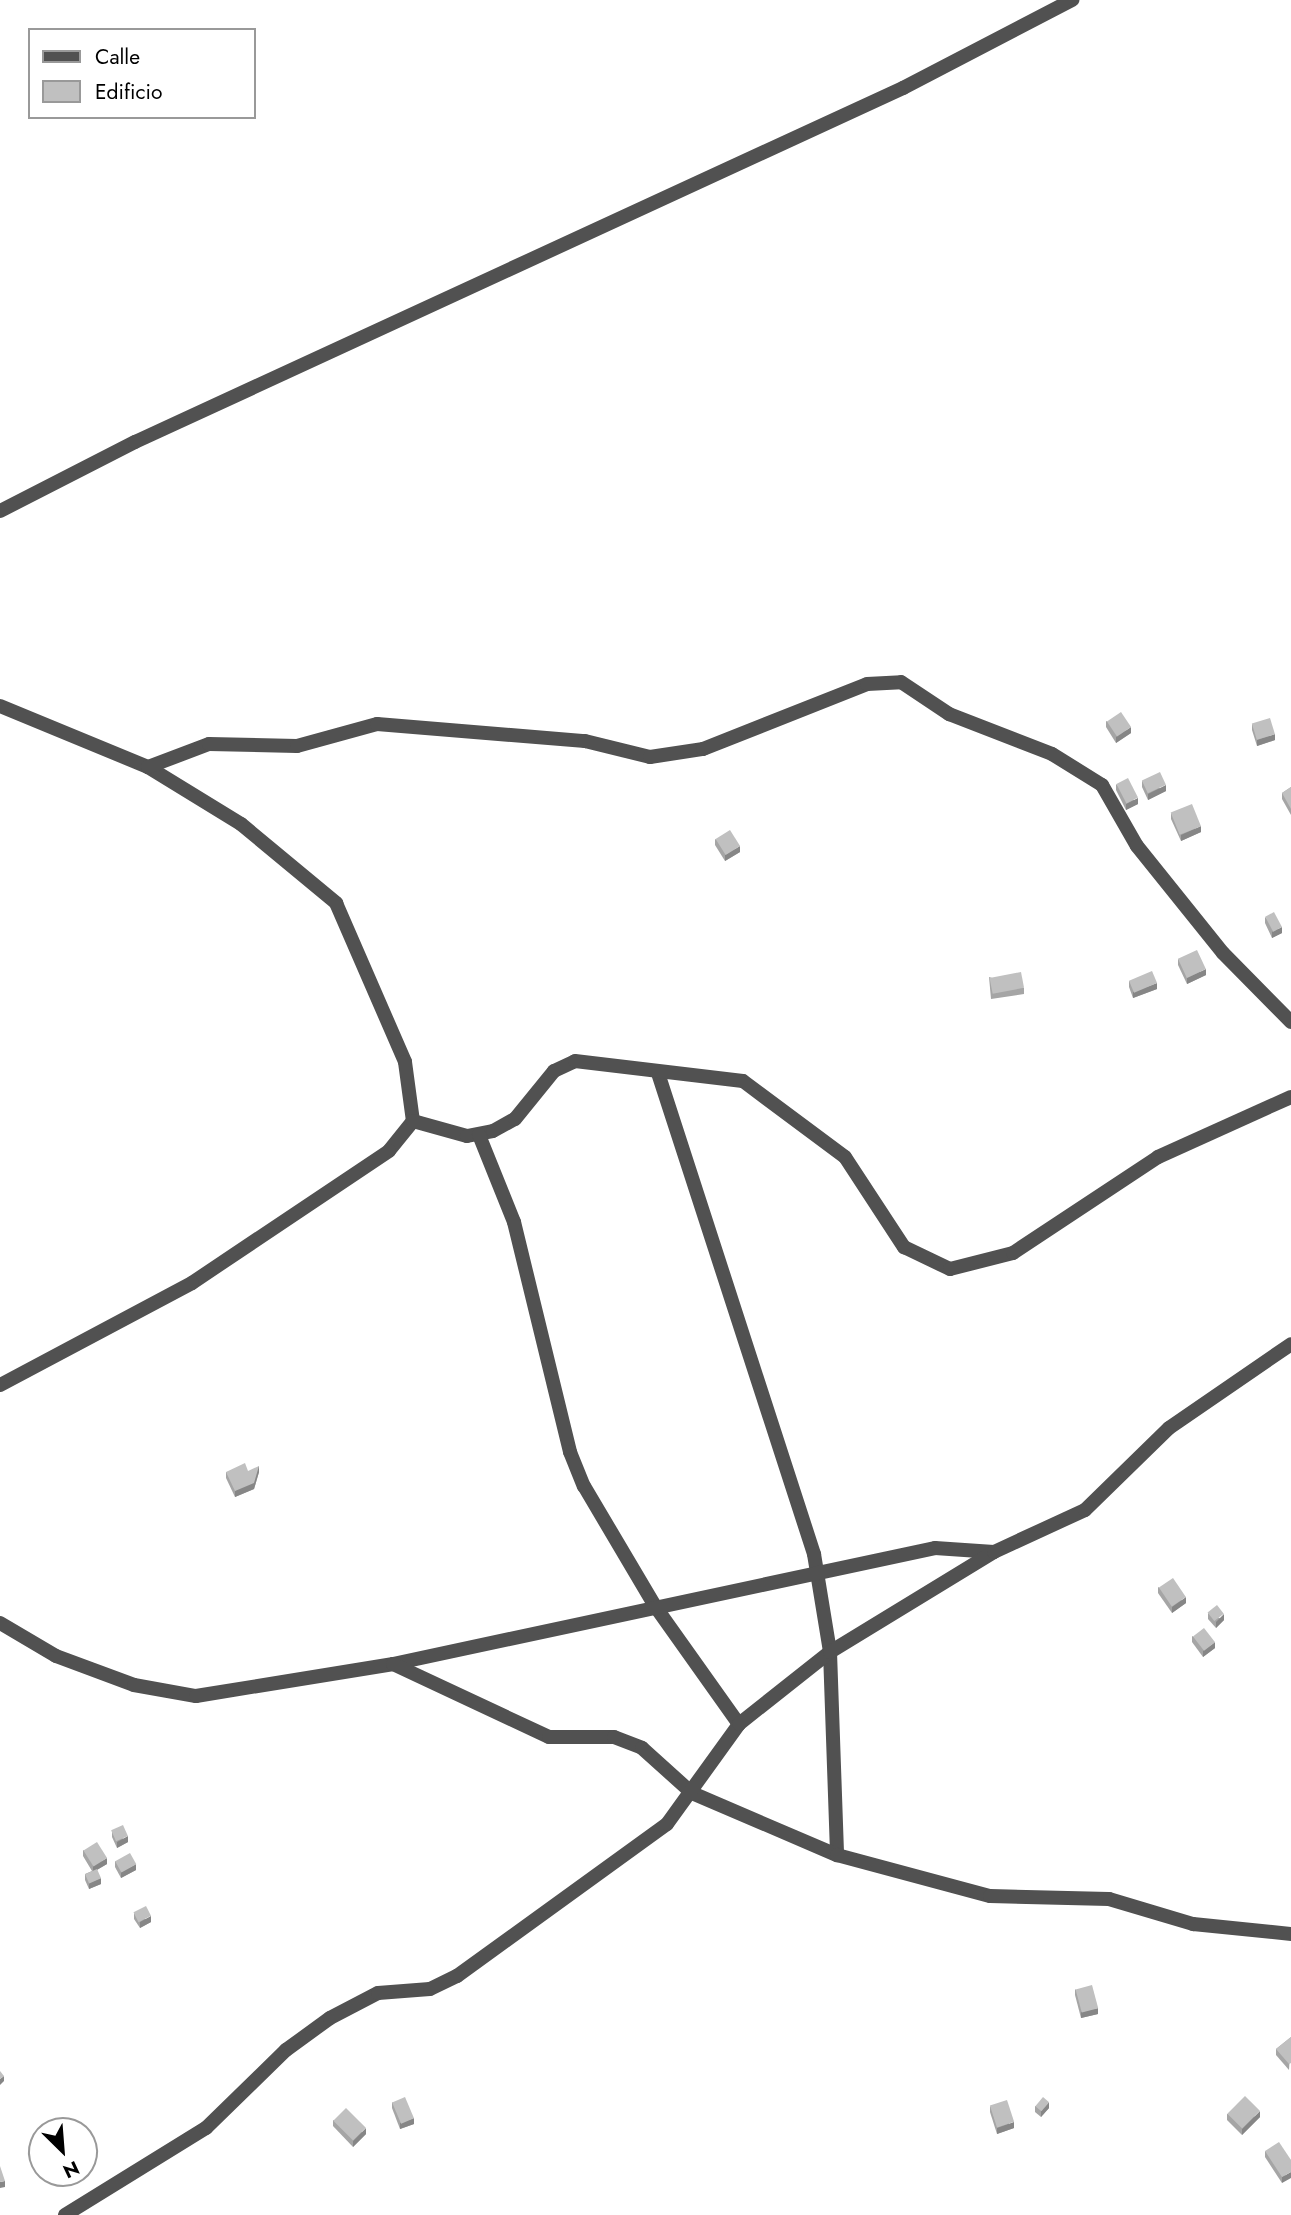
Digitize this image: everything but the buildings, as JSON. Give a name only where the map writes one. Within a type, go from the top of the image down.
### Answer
[{"type":"street","points":[[0,511],[135,442],[903,88],[1072,0]]},
{"type":"street","points":[[148,767],[209,744],[297,746],[339,729],[377,724],[585,741],[650,757],[703,749],[867,684],[901,682],[949,713],[1052,754],[1102,785],[1137,846],[1223,953],[1291,1022]]},
{"type":"street","points":[[0,706],[148,767],[241,824],[337,904],[405,1062],[413,1121],[388,1151],[192,1283],[0,1385]]},
{"type":"street","points":[[413,1121],[479,1135],[515,1119],[554,1071],[575,1061],[627,1063],[659,1073],[754,1086],[845,1157],[904,1247],[950,1269],[1013,1253],[1158,1157],[1291,1097]]},
{"type":"street","points":[[659,1073],[818,1572],[830,1652],[837,1855]]},
{"type":"street","points":[[479,1135],[514,1222],[570,1452],[655,1606],[739,1724]]},
{"type":"street","points":[[65,2215],[206,2128],[286,2050],[330,2018],[378,1993],[430,1989],[457,1976],[667,1824],[692,1793],[739,1724],[830,1652],[993,1552],[1086,1510],[1169,1429],[1291,1343]]},
{"type":"street","points":[[0,1623],[56,1656],[166,1694],[243,1692],[393,1664],[935,1548],[993,1552]]},
{"type":"street","points":[[393,1664],[549,1737],[614,1737],[642,1748],[692,1793],[837,1855],[990,1896],[1109,1899],[1193,1924],[1291,1934]]}]
